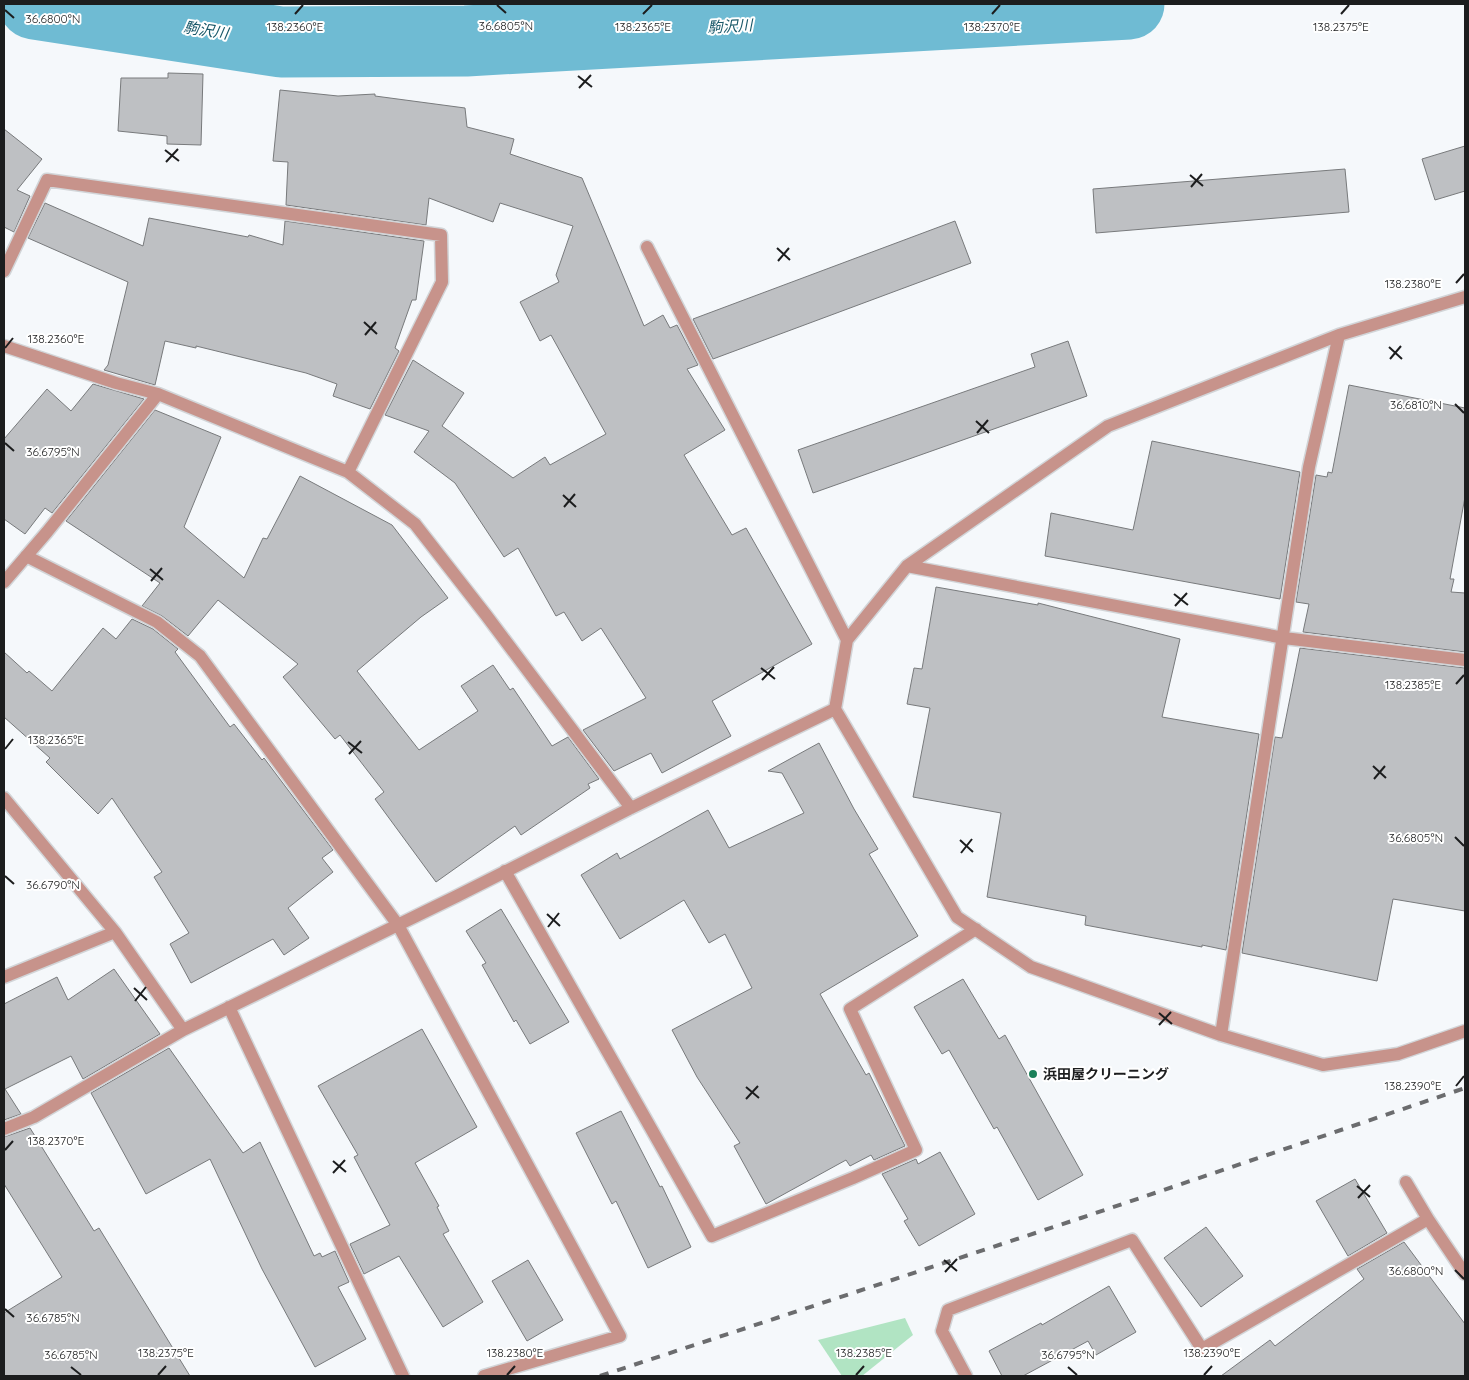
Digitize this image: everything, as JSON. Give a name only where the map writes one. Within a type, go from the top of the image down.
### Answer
[{"type":"street","points":[[4,271],[47,180],[442,236],[442,282],[348,472]]},
{"type":"street","points":[[646,248],[847,640]]},
{"type":"street","points":[[1465,297],[1339,335],[1108,426],[907,566],[847,640],[835,709],[957,916],[1030,968],[1221,1035],[1323,1065],[1398,1054],[1465,1031]]},
{"type":"street","points":[[1221,1035],[1309,467],[1339,335]]},
{"type":"street","points":[[4,346],[116,383],[158,394],[348,472],[416,524],[631,808]]},
{"type":"street","points":[[4,582],[158,394]]},
{"type":"street","points":[[26,556],[157,622],[200,656],[398,925],[620,1336],[484,1376]]},
{"type":"street","points":[[907,566],[1284,638],[1465,660]]},
{"type":"street","points":[[4,1129],[34,1117],[183,1030],[835,709]]},
{"type":"street","points":[[4,798],[115,932],[183,1030]]},
{"type":"street","points":[[504,871],[712,1236],[916,1150],[850,1010],[976,929]]},
{"type":"street","points":[[4,978],[115,932]]},
{"type":"street","points":[[229,1007],[403,1376]]},
{"type":"street","points":[[1406,1182],[1465,1274]]},
{"type":"street","points":[[966,1376],[942,1331],[948,1310],[1132,1240],[1202,1349],[1428,1219]]},
{"type":"green space","points":[[905,1318],[913,1335],[862,1376],[842,1376],[818,1340]]},
{"type":"building","points":[[168,73],[203,74],[201,145],[167,144],[167,136],[118,131],[121,78],[168,78]]},
{"type":"building","points":[[280,90],[338,96],[375,94],[375,96],[465,108],[467,127],[514,139],[510,154],[582,178],[644,326],[663,315],[670,328],[677,325],[698,365],[687,369],[725,430],[684,455],[732,535],[746,528],[812,644],[712,701],[731,736],[662,773],[651,753],[614,771],[583,730],[646,698],[601,628],[582,641],[564,612],[556,616],[518,548],[504,557],[455,483],[414,452],[429,431],[385,415],[413,360],[464,393],[442,426],[513,478],[545,457],[550,465],[606,434],[551,335],[540,341],[520,302],[559,282],[556,275],[573,226],[500,203],[493,222],[429,198],[426,225],[286,205],[288,162],[273,161]]},
{"type":"building","points":[[4,129],[42,159],[17,190],[30,196],[14,232],[4,227]]},
{"type":"building","points":[[1465,146],[1465,191],[1435,200],[1422,159]]},
{"type":"building","points":[[1345,169],[1349,212],[1096,233],[1093,189]]},
{"type":"building","points":[[45,203],[143,246],[149,218],[248,237],[249,235],[283,245],[285,221],[424,241],[416,300],[412,300],[395,348],[399,351],[370,409],[333,396],[337,384],[306,373],[196,346],[196,348],[165,341],[155,385],[104,370],[108,365],[128,282],[28,238]]},
{"type":"building","points":[[955,221],[971,263],[713,359],[693,319]]},
{"type":"building","points":[[1068,341],[1087,396],[813,493],[798,450],[1035,367],[1031,354]]},
{"type":"building","points":[[93,384],[144,399],[52,513],[45,508],[25,534],[4,519],[4,439],[47,389],[71,411]]},
{"type":"building","points":[[1349,385],[1465,408],[1465,497],[1450,579],[1454,579],[1451,592],[1465,593],[1465,652],[1303,632],[1309,604],[1296,602],[1316,475],[1327,477],[1328,472],[1332,473]]},
{"type":"building","points":[[155,410],[221,437],[184,527],[244,578],[263,538],[267,539],[300,476],[392,525],[448,598],[421,617],[357,671],[419,750],[478,711],[461,686],[493,665],[510,690],[513,688],[552,746],[568,737],[599,779],[588,784],[590,788],[521,835],[515,826],[436,882],[375,799],[384,792],[340,735],[335,739],[283,677],[298,664],[218,600],[188,636],[162,616],[142,606],[160,583],[66,521]]},
{"type":"building","points":[[1152,441],[1300,472],[1280,599],[1045,556],[1051,513],[1133,530]]},
{"type":"building","points":[[936,587],[1038,605],[1038,603],[1180,639],[1162,717],[1259,734],[1226,950],[1085,925],[1086,916],[987,897],[1001,813],[913,797],[930,708],[907,704],[914,668],[922,669]]},
{"type":"building","points":[[132,619],[153,629],[178,649],[175,652],[230,727],[234,724],[262,760],[264,758],[333,850],[322,858],[333,872],[288,908],[309,938],[284,955],[273,939],[191,983],[170,944],[189,933],[154,877],[162,872],[112,798],[98,814],[46,762],[50,758],[4,717],[4,652],[27,673],[29,671],[52,691],[103,628],[116,639]]},
{"type":"building","points":[[1300,648],[1465,668],[1465,911],[1393,899],[1377,981],[1242,953],[1275,737],[1282,738]]},
{"type":"building","points":[[819,743],[854,809],[878,849],[869,854],[918,936],[820,994],[866,1075],[869,1073],[905,1146],[874,1160],[871,1155],[850,1166],[846,1160],[766,1204],[734,1146],[740,1143],[697,1077],[672,1030],[752,988],[725,934],[709,943],[684,900],[620,939],[581,875],[617,853],[620,859],[708,810],[729,848],[804,813],[782,773],[768,771]]},
{"type":"building","points":[[501,909],[569,1022],[530,1044],[516,1020],[514,1022],[482,965],[486,963],[466,931]]},
{"type":"building","points":[[114,969],[160,1034],[83,1079],[71,1056],[5,1089],[21,1114],[4,1120],[4,1004],[57,977],[68,1000]]},
{"type":"building","points":[[963,979],[999,1039],[1005,1035],[1083,1175],[1038,1200],[997,1127],[994,1129],[949,1050],[942,1054],[914,1007]]},
{"type":"building","points":[[422,1029],[477,1127],[415,1163],[439,1206],[437,1207],[449,1231],[443,1234],[483,1302],[443,1327],[399,1256],[364,1274],[350,1244],[390,1225],[354,1157],[358,1155],[318,1086]]},
{"type":"building","points":[[169,1048],[243,1153],[260,1142],[314,1256],[320,1253],[322,1257],[335,1251],[349,1282],[338,1287],[366,1339],[315,1367],[262,1269],[210,1159],[146,1194],[91,1093]]},
{"type":"building","points":[[621,1111],[660,1187],[662,1186],[691,1247],[648,1268],[616,1201],[612,1204],[576,1133]]},
{"type":"building","points":[[30,1128],[94,1231],[99,1228],[190,1376],[4,1376],[4,1313],[62,1277],[4,1184],[4,1137]]},
{"type":"building","points":[[940,1152],[975,1214],[919,1246],[904,1221],[908,1219],[882,1174],[916,1159],[918,1164]]},
{"type":"building","points":[[1355,1179],[1387,1233],[1348,1256],[1316,1201]]},
{"type":"building","points":[[1206,1227],[1243,1276],[1201,1307],[1164,1258]]},
{"type":"building","points":[[1404,1242],[1465,1324],[1465,1376],[1221,1376],[1270,1340],[1275,1346],[1364,1279],[1357,1269]]},
{"type":"building","points":[[528,1260],[563,1320],[527,1341],[492,1281]]},
{"type":"building","points":[[1109,1286],[1136,1332],[1096,1355],[1088,1341],[1023,1376],[1002,1376],[989,1351],[1041,1323],[1042,1325]]},
{"type":"waterway","name":"駒沢川","points":[[34,4],[281,42],[466,41],[1129,4]]},
{"type":"railway","points":[[600,1376],[1081,1218],[1465,1088]]},
{"type":"place","name":"浜田屋クリーニング","points":[[1033,1074]]}]
